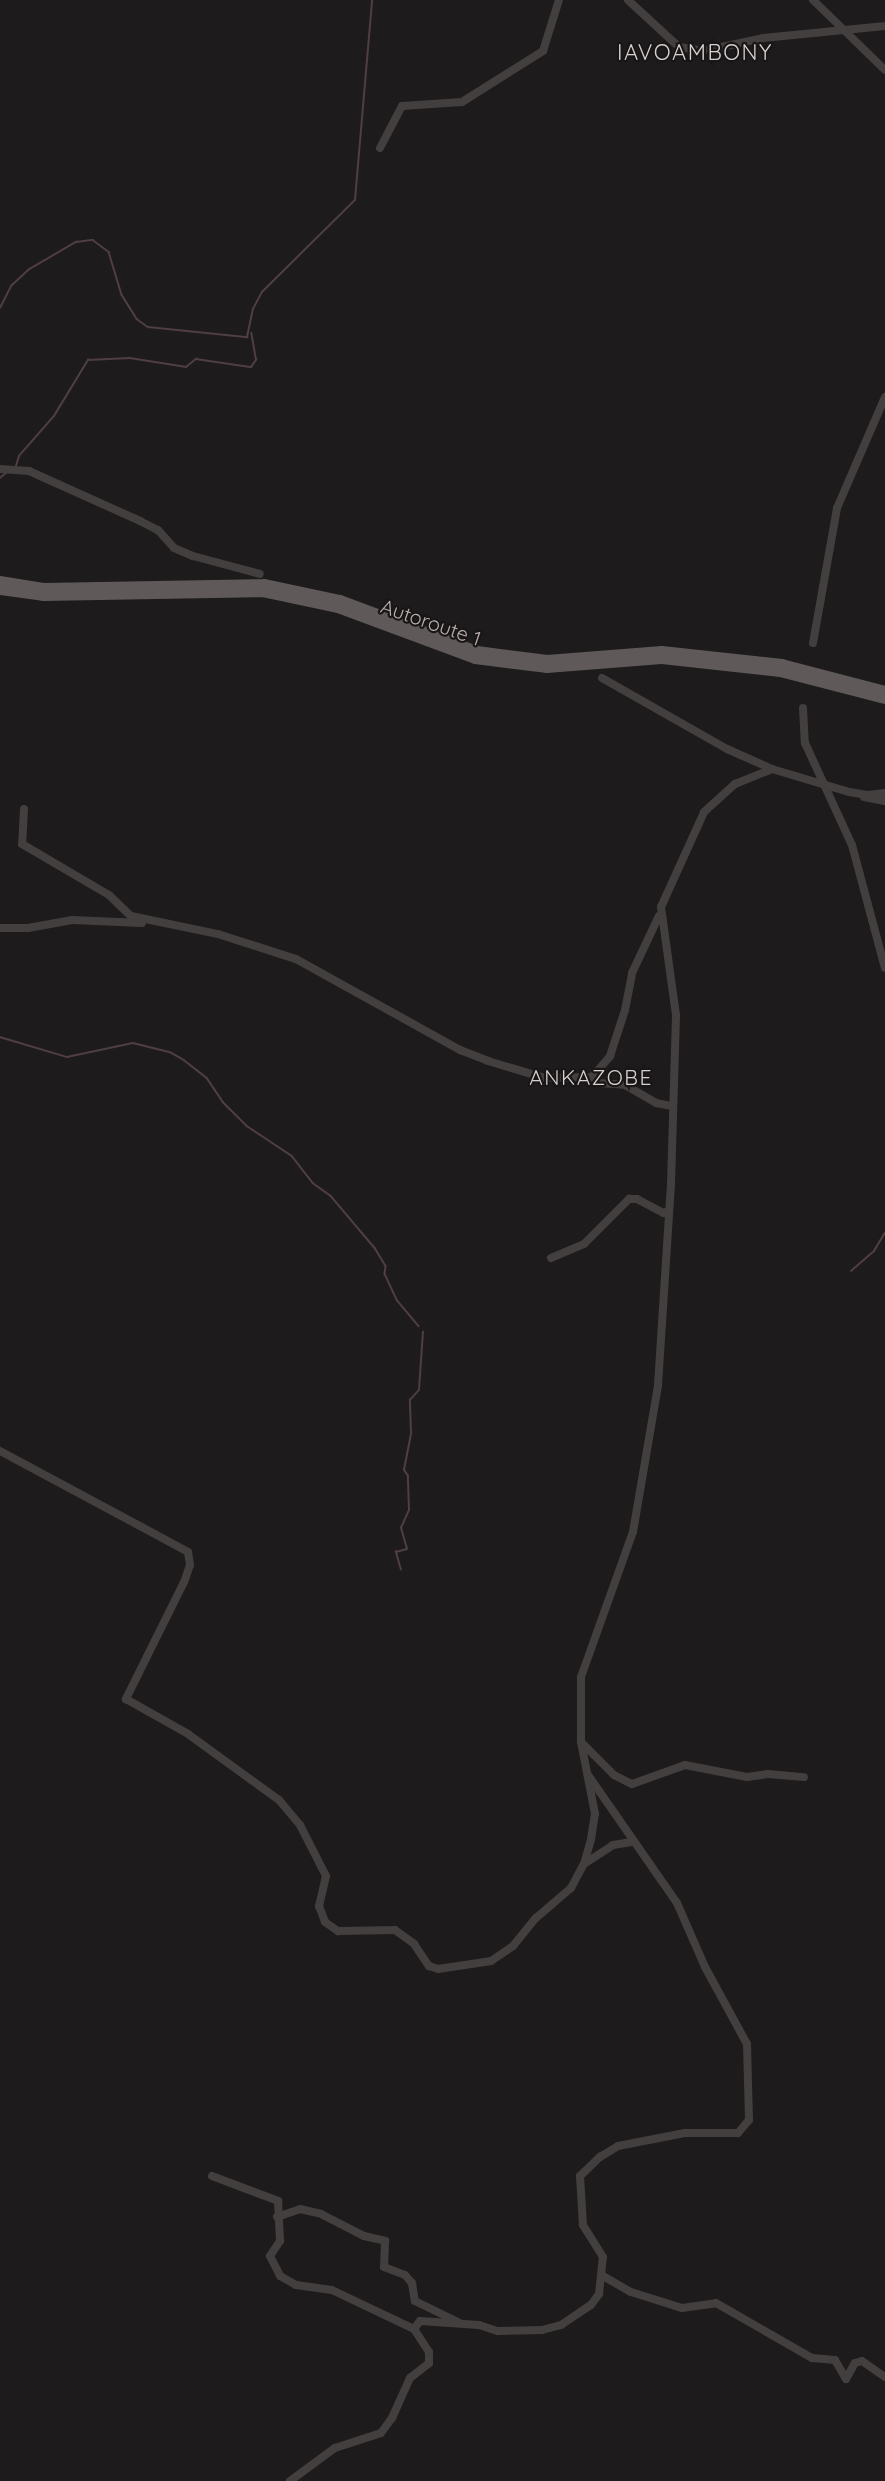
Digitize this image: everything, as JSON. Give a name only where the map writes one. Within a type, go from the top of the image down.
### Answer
[{"type":"main road","name":"Autoroute 1","points":[[0,581],[44,588],[264,584],[340,600],[477,651],[547,660],[662,651],[782,664],[885,691]]},
{"type":"main road","name":"Autoroute 1","points":[[0,590],[43,596],[263,592],[338,608],[475,659],[547,668],[662,659],[780,672],[885,699]]},
{"type":"street","points":[[380,148],[402,105],[462,102],[543,51],[559,0]]},
{"type":"street","points":[[628,0],[679,47],[703,51],[839,28],[885,26]]},
{"type":"street","points":[[813,0],[839,28],[885,70]]},
{"type":"street","points":[[813,642],[837,508],[885,397]]},
{"type":"street","points":[[0,468],[29,471],[140,521],[158,530],[174,548],[193,556],[260,574]]},
{"type":"street","points":[[602,678],[727,749],[772,769],[885,801]]},
{"type":"street","points":[[803,708],[805,743],[852,845],[885,968]]},
{"type":"street","points":[[592,1077],[610,1056],[626,1010],[632,973],[657,923],[661,907],[704,812],[735,784],[772,769]]},
{"type":"street","points":[[849,792],[868,795],[885,792]]},
{"type":"street","points":[[24,809],[22,844],[109,894],[131,916],[218,934],[296,959],[460,1050],[488,1061],[545,1078],[592,1077],[599,1083],[626,1085],[656,1103],[671,1106]]},
{"type":"street","points":[[0,1451],[188,1552],[190,1565],[184,1582],[126,1699],[195,1739],[279,1800],[300,1825],[326,1876],[319,1915],[334,1929],[395,1930],[414,1944],[429,1966],[438,1969],[490,1961],[513,1946],[536,1918],[571,1887],[584,1864],[595,1814],[581,1742],[582,1677],[618,1582],[639,1508],[658,1385],[669,1210],[676,1015],[661,907]]},
{"type":"street","points":[[0,928],[28,928],[72,920],[147,921]]},
{"type":"street","points":[[551,1258],[584,1244],[628,1199],[637,1199],[663,1213],[669,1210]]},
{"type":"street","points":[[581,1742],[614,1775],[632,1784],[685,1766],[747,1777],[768,1774],[804,1777]]},
{"type":"street","points":[[414,2329],[420,2321],[519,2331],[561,2325],[591,2305],[599,2294],[603,2276],[603,2257],[583,2225],[580,2176],[584,2169],[618,2146],[686,2133],[738,2133],[749,2120],[747,2044],[705,1967],[677,1903],[632,1842],[587,1774]]},
{"type":"street","points":[[584,1864],[613,1845],[632,1842]]},
{"type":"street","points":[[212,2176],[278,2201],[280,2241],[270,2256],[280,2276],[296,2285],[332,2290],[414,2329],[429,2352],[429,2362],[410,2378],[392,2418],[381,2433],[335,2448],[290,2481]]},
{"type":"street","points":[[277,2217],[300,2209],[321,2214],[364,2236],[385,2241],[384,2267],[405,2275],[412,2283],[415,2301],[465,2326]]},
{"type":"street","points":[[603,2276],[631,2292],[682,2308],[716,2303],[812,2358],[835,2360],[846,2379],[855,2363],[862,2361],[885,2377]]},
{"type":"waterway","points":[[0,308],[11,286],[28,270],[76,242],[93,240],[109,252],[122,295],[137,319],[148,327],[247,337],[253,309],[262,292],[355,200],[372,0]]},
{"type":"waterway","points":[[16,466],[19,456],[54,416],[88,360],[130,358],[186,367],[196,359],[251,367],[256,360],[251,333]]},
{"type":"waterway","points":[[0,478],[6,473]]},
{"type":"waterway","points":[[0,1037],[67,1057],[133,1043],[170,1052],[184,1060],[207,1078],[223,1102],[247,1126],[292,1156],[313,1183],[331,1196],[375,1248],[386,1266],[385,1274],[397,1300],[419,1326]]},
{"type":"waterway","points":[[851,1271],[874,1251],[885,1233]]},
{"type":"waterway","points":[[401,1570],[396,1552],[407,1549],[401,1528],[409,1510],[408,1476],[404,1470],[411,1433],[410,1400],[419,1390],[423,1332]]},
{"type":"district","name":"IAVOAMBONY","points":[[695,53]]},
{"type":"district","name":"ANKAZOBE","points":[[591,1077]]}]
